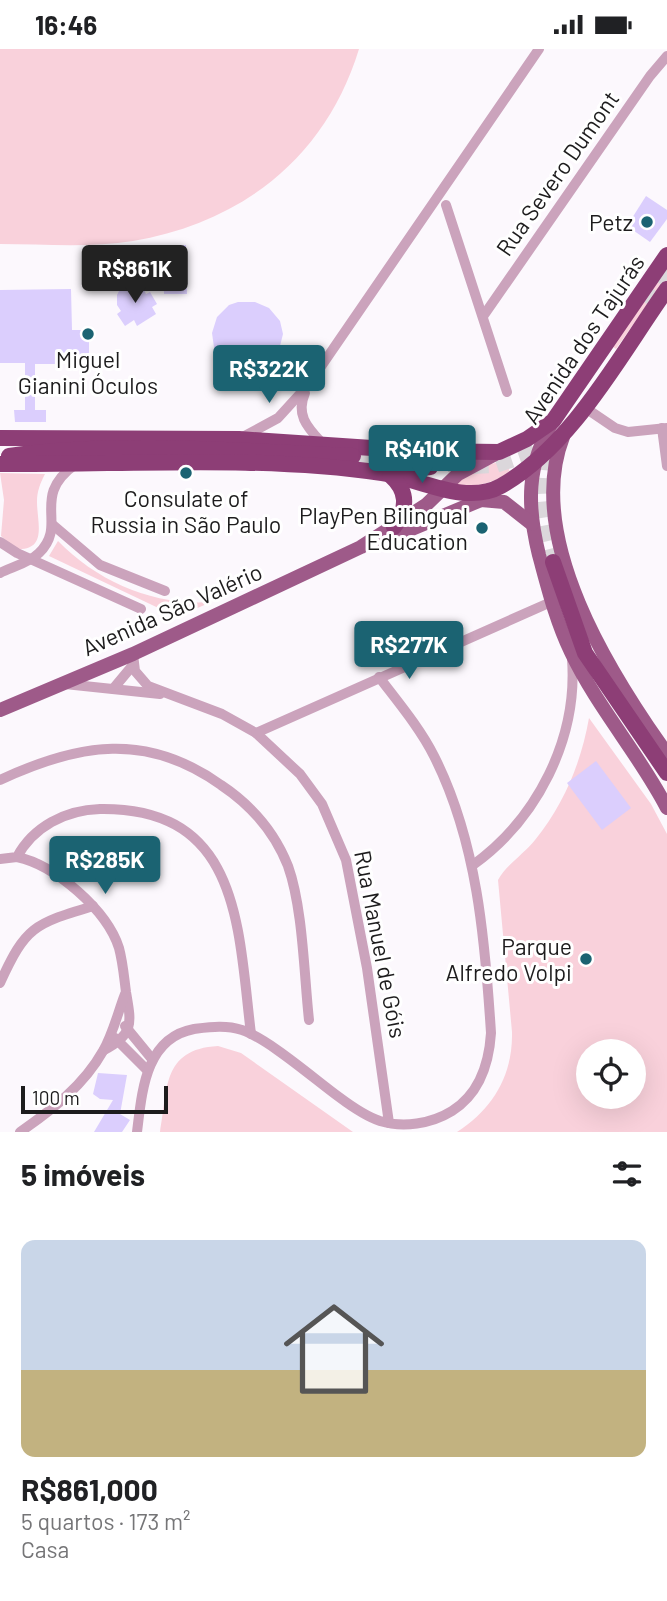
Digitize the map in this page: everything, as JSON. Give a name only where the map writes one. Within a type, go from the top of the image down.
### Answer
[{"type":"highway","name":"Avenida dos Tajurás","points":[[553,421],[667,255]]},
{"type":"highway","name":"Avenida dos Tajurás","points":[[499,487],[537,454],[563,437],[667,289]]},
{"type":"highway","points":[[0,439],[239,439],[321,442],[416,451],[499,452],[527,439],[553,421]]},
{"type":"highway","points":[[0,439],[47,451]]},
{"type":"highway","points":[[0,457],[47,451],[162,449],[353,456]]},
{"type":"highway","points":[[0,464],[196,462],[386,474],[420,471],[430,467],[431,458],[416,451]]},
{"type":"highway","points":[[386,474],[442,489],[473,492],[499,487]]},
{"type":"highway","points":[[386,474],[400,485],[405,499],[403,511],[394,527]]},
{"type":"highway","points":[[553,562],[585,653],[667,773]]},
{"type":"main road","name":"Avenida dos Tajurás","points":[[537,454],[553,421]]},
{"type":"main road","points":[[563,437],[554,460],[553,493],[558,533],[586,621],[610,670],[667,754]]},
{"type":"main road","name":"Avenida São Valério","points":[[0,710],[61,683],[133,659],[361,547],[426,505],[469,467],[499,452]]},
{"type":"main road","points":[[537,454],[530,495],[532,524],[551,602],[572,653],[590,687],[667,807]]},
{"type":"main road","name":"Avenida São Valério","points":[[361,547],[389,539],[481,500],[499,487]]},
{"type":"main road","points":[[530,495],[541,487],[553,493]]},
{"type":"main road","points":[[481,500],[504,502],[532,524]]},
{"type":"street","points":[[239,439],[278,418],[309,384],[539,49]]},
{"type":"street","name":"Rua Severo Dumont","points":[[484,315],[650,76],[667,56]]},
{"type":"street","points":[[446,205],[508,392]]},
{"type":"street","points":[[309,384],[301,412],[305,424],[321,442]]},
{"type":"street","points":[[584,407],[615,428],[628,432],[664,428],[667,466]]},
{"type":"street","points":[[78,463],[62,474],[54,485],[49,509],[53,525],[100,565],[165,591]]},
{"type":"street","points":[[0,573],[31,559],[42,549],[53,525]]},
{"type":"street","points":[[0,542],[141,609]]},
{"type":"street","points":[[256,733],[551,602]]},
{"type":"street","points":[[473,865],[511,834],[540,794],[561,742],[570,697],[572,653]]},
{"type":"street","points":[[113,689],[133,659]]},
{"type":"street","name":"Rua Manuel de Góis","points":[[133,659],[142,681],[166,694],[222,714],[256,733],[300,774],[322,804],[346,860],[367,968],[389,1123]]},
{"type":"street","points":[[137,1132],[149,1064],[173,1038],[189,1030],[228,1027],[251,1034],[350,1105],[378,1121],[389,1123],[426,1122],[452,1111],[472,1092],[487,1065],[490,1015],[473,865],[452,795],[433,754],[379,677]]},
{"type":"street","name":"Rua Manuel de Góis","points":[[61,683],[166,694]]},
{"type":"street","points":[[570,697],[580,688],[590,687]]},
{"type":"street","points":[[0,780],[54,757],[126,747],[173,757],[233,793],[270,832],[289,869],[296,900],[309,1020]]},
{"type":"street","points":[[17,857],[26,840],[41,827],[94,809],[137,811],[176,824],[190,834],[217,865],[229,888],[237,923],[251,1034]]},
{"type":"street","points":[[0,859],[17,857],[39,865],[75,888],[93,906],[118,946],[126,991],[128,1031],[121,1042],[104,1050]]},
{"type":"street","points":[[0,983],[20,942],[29,932],[56,918],[93,906]]},
{"type":"street","points":[[20,1132],[58,1106],[104,1050],[126,991]]},
{"type":"street","points":[[115,1022],[128,1031],[149,1064]]},
{"type":"street","points":[[110,1034],[149,1064]]},
{"type":"shaded area","points":[[0,49],[359,49],[344,87],[325,122],[302,152],[275,178],[244,200],[210,218],[173,232],[117,243],[66,245],[0,244]]},
{"type":"shaded area","points":[[667,267],[667,276],[616,349],[612,346]]},
{"type":"shaded area","points":[[505,460],[510,472],[496,480],[474,486],[451,486],[475,469]]},
{"type":"shaded area","points":[[0,473],[45,474],[37,498],[37,540],[26,548],[16,549],[1,536],[4,500]]},
{"type":"shaded area","points":[[58,541],[91,568],[128,588],[169,600],[211,602],[182,615],[171,614],[49,556]]},
{"type":"shaded area","name":"Parque Alfredo Volpi","points":[[589,718],[651,804],[667,834],[667,1132],[457,1132],[490,1102],[509,1063],[512,1032],[498,880],[535,840],[555,812],[576,767]]},
{"type":"shaded area","points":[[218,1046],[241,1053],[353,1132],[160,1132],[167,1088],[177,1064],[186,1055],[199,1049]]},
{"type":"building","name":"Petz","points":[[646,196],[667,210],[667,219],[650,242],[627,226]]},
{"type":"building","points":[[186,245],[187,294],[164,294],[163,246]]},
{"type":"building","points":[[129,285],[143,288],[146,294],[150,292],[157,304],[152,307],[156,314],[137,326],[134,320],[125,326],[117,314],[121,311],[117,305],[117,295],[120,289]]},
{"type":"building","points":[[71,289],[72,330],[89,330],[89,364],[35,364],[35,410],[46,410],[46,422],[15,422],[14,410],[25,410],[25,363],[0,363],[0,290]]},
{"type":"building","points":[[255,302],[269,308],[280,321],[283,334],[279,350],[254,391],[247,387],[258,370],[242,362],[224,362],[226,375],[218,376],[212,333],[217,317],[229,305]]},
{"type":"building","points":[[596,761],[631,808],[602,830],[567,783]]},
{"type":"building","points":[[98,1073],[127,1075],[120,1114],[130,1120],[122,1132],[94,1132],[113,1100],[100,1099],[93,1094]]},
{"type":"tunnel","points":[[644,302],[667,269]]},
{"type":"tunnel","points":[[353,456],[473,466],[496,465],[545,448]]},
{"type":"tunnel","points":[[543,454],[540,481],[542,508],[553,562]]},
{"type":"place","name":"Petz","points":[[647,222]]},
{"type":"place","name":"Miguel Gianini Óculos","points":[[88,334]]},
{"type":"place","name":"Consulate of Russia in São Paulo","points":[[186,473]]},
{"type":"place","name":"PlayPen Bilingual Education","points":[[482,528]]},
{"type":"place","name":"Parque Alfredo Volpi","points":[[586,959]]}]
